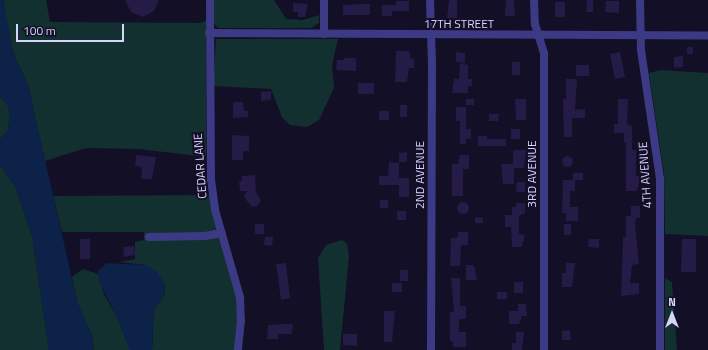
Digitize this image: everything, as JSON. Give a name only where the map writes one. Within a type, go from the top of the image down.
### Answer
[{"type":"street","name":"CEDAR LANE","points":[[210,0],[210,172],[222,233],[240,298],[242,320],[238,350]]},
{"type":"street","points":[[324,0],[324,34]]},
{"type":"street","name":"2ND AVENUE","points":[[430,0],[432,66],[431,350]]},
{"type":"street","name":"3RD AVENUE","points":[[534,0],[535,22],[544,53],[544,350]]},
{"type":"street","name":"4TH AVENUE","points":[[640,0],[640,37],[660,179],[660,350]]},
{"type":"street","name":"17TH STREET","points":[[209,33],[430,36],[708,36]]},
{"type":"street","points":[[149,237],[205,236],[222,233]]},
{"type":"green space","points":[[3,0],[46,0],[50,22],[199,23],[206,21],[206,157],[139,149],[86,148],[45,161],[28,85],[13,52]]},
{"type":"green space","points":[[214,0],[274,0],[286,19],[303,20],[319,15],[319,23],[311,28],[218,28],[214,23]]},
{"type":"green space","points":[[216,39],[338,39],[332,65],[334,88],[319,120],[307,127],[290,125],[282,117],[271,89],[213,86]]},
{"type":"green space","points":[[661,70],[708,73],[708,236],[665,234],[664,174],[649,73]]},
{"type":"green space","points":[[0,96],[8,106],[10,117],[8,130],[0,140]]},
{"type":"green space","points":[[0,165],[16,188],[32,236],[49,350],[0,350]]},
{"type":"green space","points":[[209,195],[236,295],[238,310],[235,350],[152,350],[154,309],[165,294],[164,282],[146,265],[119,262],[135,259],[135,242],[144,240],[144,232],[62,232],[53,196]]},
{"type":"green space","points":[[342,240],[347,244],[349,256],[340,350],[324,350],[318,258],[326,245]]},
{"type":"green space","points":[[83,269],[98,274],[104,294],[117,317],[130,350],[94,350],[92,335],[78,305],[72,277]]},
{"type":"green space","points":[[665,278],[672,282],[677,350],[665,350]]},
{"type":"water","points":[[0,0],[3,0],[13,52],[28,85],[78,305],[92,335],[94,350],[49,350],[32,236],[16,188],[0,165],[0,140],[8,130],[10,117],[8,106],[0,96]]},
{"type":"water","points":[[107,263],[146,265],[156,271],[164,282],[165,294],[154,309],[152,350],[130,350],[117,317],[99,281],[98,271]]},
{"type":"building","points":[[125,0],[159,0],[154,11],[143,17],[131,12]]},
{"type":"building","points":[[449,0],[457,0],[457,18],[447,18]]},
{"type":"building","points":[[506,0],[514,0],[515,16],[505,16]]},
{"type":"building","points":[[587,0],[593,0],[593,12],[586,12]]},
{"type":"building","points":[[396,1],[409,1],[409,11],[392,11],[392,16],[382,16],[382,5],[396,5]]},
{"type":"building","points":[[606,1],[619,1],[619,13],[605,12]]},
{"type":"building","points":[[555,2],[565,2],[565,17],[555,17]]},
{"type":"building","points":[[293,3],[308,4],[305,17],[298,17],[298,12],[293,12]]},
{"type":"building","points":[[370,4],[370,15],[343,15],[343,5]]},
{"type":"building","points":[[687,47],[693,47],[693,54],[687,54]]},
{"type":"building","points":[[396,51],[409,51],[411,59],[414,59],[414,68],[409,68],[407,82],[395,82]]},
{"type":"building","points":[[456,52],[465,53],[465,63],[456,62]]},
{"type":"building","points":[[620,52],[625,77],[615,79],[610,54]]},
{"type":"building","points":[[683,56],[683,67],[674,68],[674,57]]},
{"type":"building","points":[[344,58],[356,58],[356,71],[336,70],[337,60],[344,60]]},
{"type":"building","points":[[512,62],[520,62],[520,75],[512,75]]},
{"type":"building","points":[[460,63],[468,65],[468,79],[472,79],[472,86],[468,86],[468,93],[452,93],[454,79],[459,79]]},
{"type":"building","points":[[576,65],[589,65],[589,76],[576,76]]},
{"type":"building","points":[[566,79],[577,79],[575,110],[585,109],[585,118],[572,118],[572,137],[564,137],[563,99],[566,99]]},
{"type":"building","points":[[358,83],[374,83],[374,94],[358,94]]},
{"type":"building","points":[[271,91],[271,100],[261,101],[261,92]]},
{"type":"building","points":[[466,99],[474,99],[474,105],[466,105]]},
{"type":"building","points":[[515,99],[526,99],[526,120],[516,120]]},
{"type":"building","points":[[618,99],[628,99],[627,124],[632,126],[632,150],[636,150],[636,176],[640,176],[637,191],[626,191],[626,143],[624,143],[624,133],[614,133],[614,124],[618,124]]},
{"type":"building","points":[[233,102],[243,102],[244,111],[248,111],[248,117],[233,118]]},
{"type":"building","points":[[400,105],[407,105],[407,117],[400,117]]},
{"type":"building","points":[[456,107],[466,107],[466,129],[471,129],[471,139],[466,139],[466,144],[460,144],[460,121],[456,121]]},
{"type":"building","points":[[379,111],[389,111],[389,120],[379,120]]},
{"type":"building","points":[[489,114],[499,114],[498,121],[489,121]]},
{"type":"building","points":[[511,129],[520,129],[520,139],[511,139]]},
{"type":"building","points":[[232,135],[249,136],[249,151],[243,151],[243,160],[232,160]]},
{"type":"building","points":[[478,136],[487,136],[487,139],[506,139],[506,146],[478,146]]},
{"type":"building","points":[[513,150],[526,150],[524,168],[514,168],[514,184],[503,184],[501,164],[513,164]]},
{"type":"building","points":[[407,152],[407,162],[399,162],[399,153]]},
{"type":"building","points":[[136,155],[156,157],[152,179],[141,179],[142,167],[135,166]]},
{"type":"building","points":[[460,155],[469,155],[469,169],[463,169],[463,196],[452,196],[452,164],[458,164]]},
{"type":"building","points":[[565,156],[569,156],[571,157],[571,165],[565,166],[562,163],[562,159]]},
{"type":"building","points":[[389,162],[399,163],[399,178],[409,178],[409,197],[399,197],[399,185],[379,185],[379,176],[388,176]]},
{"type":"building","points":[[573,173],[583,173],[583,180],[573,180]]},
{"type":"building","points":[[255,175],[256,192],[261,201],[257,206],[252,207],[244,197],[247,191],[240,191],[239,181],[242,181],[242,176]]},
{"type":"building","points":[[563,180],[575,180],[575,191],[570,191],[570,207],[578,207],[578,221],[566,221],[566,213],[562,213]]},
{"type":"building","points":[[517,182],[525,182],[525,192],[516,192]]},
{"type":"building","points":[[380,200],[388,200],[388,208],[380,208]]},
{"type":"building","points":[[465,202],[468,203],[468,213],[461,214],[458,213],[457,206],[458,203]]},
{"type":"building","points":[[516,203],[525,203],[525,213],[519,216],[519,234],[525,235],[522,247],[512,247],[511,227],[505,227],[505,215],[512,215],[512,207],[516,207]]},
{"type":"building","points":[[631,206],[640,206],[640,218],[636,218],[635,224],[639,264],[632,265],[630,283],[639,283],[639,294],[621,296],[623,237],[626,237],[626,216],[631,216]]},
{"type":"building","points":[[397,211],[406,211],[406,220],[397,220]]},
{"type":"building","points":[[475,217],[483,218],[483,223],[475,223]]},
{"type":"building","points":[[255,224],[264,224],[264,234],[255,234]]},
{"type":"building","points":[[564,224],[571,224],[571,235],[564,235]]},
{"type":"building","points":[[458,232],[468,232],[468,245],[461,245],[460,266],[450,266],[451,238],[458,237]]},
{"type":"building","points":[[265,237],[273,237],[272,246],[264,245]]},
{"type":"building","points":[[80,239],[90,239],[90,259],[80,259]]},
{"type":"building","points":[[589,239],[599,239],[599,248],[588,247]]},
{"type":"building","points":[[682,239],[696,239],[696,272],[681,272]]},
{"type":"building","points":[[134,246],[135,255],[124,257],[123,247]]},
{"type":"building","points":[[286,263],[290,298],[281,300],[276,264]]},
{"type":"building","points":[[566,263],[575,263],[572,287],[562,287],[562,273],[566,273]]},
{"type":"building","points":[[466,265],[474,265],[477,280],[466,280]]},
{"type":"building","points":[[400,270],[408,270],[408,281],[400,281]]},
{"type":"building","points":[[451,278],[460,278],[460,306],[466,306],[466,319],[459,319],[459,332],[466,332],[466,347],[453,347],[453,341],[450,341],[450,312],[454,312]]},
{"type":"building","points":[[514,282],[523,282],[523,293],[514,293]]},
{"type":"building","points":[[392,283],[402,283],[402,292],[392,292]]},
{"type":"building","points":[[497,292],[507,292],[507,299],[497,299]]},
{"type":"building","points":[[518,304],[526,304],[527,316],[522,316],[519,324],[509,324],[509,311],[518,311]]},
{"type":"building","points":[[384,311],[395,311],[392,342],[384,342]]},
{"type":"building","points":[[293,324],[292,334],[278,334],[278,339],[267,339],[268,325]]},
{"type":"building","points":[[570,330],[571,340],[562,340],[562,331]]},
{"type":"building","points":[[516,332],[524,332],[522,350],[512,350],[512,343],[516,343]]},
{"type":"building","points":[[343,334],[357,334],[357,346],[343,345]]}]
